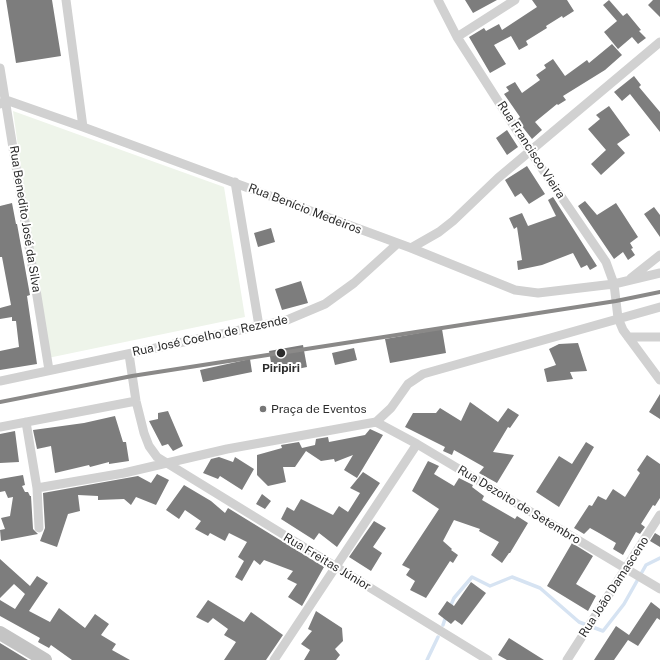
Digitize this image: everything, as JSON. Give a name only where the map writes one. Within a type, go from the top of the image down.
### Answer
[{"type":"main road","points":[[0,633],[44,660]]},
{"type":"street","points":[[66,0],[83,127]]},
{"type":"street","name":"Rua Francisco Vieira","points":[[438,0],[458,37],[530,151],[606,262],[614,284],[618,318]]},
{"type":"street","points":[[458,37],[516,0]]},
{"type":"street","points":[[411,248],[439,232],[453,221],[530,151],[660,42]]},
{"type":"street","name":"Rua Benedito José da Silva","points":[[0,68],[3,102],[48,370]]},
{"type":"street","name":"Rua Benício Medeiros","points":[[3,102],[83,127],[235,182],[411,248],[515,290],[538,293],[614,284],[660,273]]},
{"type":"street","points":[[235,182],[259,326]]},
{"type":"street","name":"Rua José Coelho de Rezende","points":[[0,381],[288,320],[325,304],[354,283],[397,244]]},
{"type":"street","points":[[628,280],[660,255]]},
{"type":"street","points":[[37,488],[124,473],[227,449],[376,422],[391,408],[408,384],[423,374],[660,307]]},
{"type":"street","points":[[618,318],[628,337],[660,380]]},
{"type":"street","points":[[628,337],[660,336]]},
{"type":"street","name":"Rua Freitas Júnior","points":[[129,354],[136,401],[149,446],[165,463],[488,660]]},
{"type":"street","points":[[0,427],[136,401]]},
{"type":"street","points":[[26,422],[37,488],[39,528]]},
{"type":"street","name":"Rua Dezoito de Setembro","points":[[376,422],[417,444],[660,589]]},
{"type":"street","points":[[274,660],[417,444]]},
{"type":"street","name":"Rua João Damasceno","points":[[567,660],[660,515]]},
{"type":"shaded area","points":[[13,111],[224,187],[245,317],[48,358]]},
{"type":"building","points":[[6,0],[52,0],[61,56],[16,63]]},
{"type":"building","points":[[465,0],[497,0],[473,13]]},
{"type":"building","points":[[532,0],[567,0],[574,11],[563,18],[562,16],[546,26],[547,28],[526,41],[528,45],[519,50],[511,36],[494,45],[506,64],[490,73],[469,37],[484,28],[486,31],[499,24],[502,30],[537,7]]},
{"type":"building","points":[[609,0],[623,16],[627,13],[641,30],[639,31],[646,38],[638,44],[632,37],[618,49],[604,32],[617,21],[603,5]]},
{"type":"building","points":[[653,0],[660,0],[660,17],[648,5]]},
{"type":"building","points":[[612,44],[622,55],[605,70],[563,96],[566,100],[558,105],[557,104],[535,122],[542,130],[532,139],[517,120],[520,117],[504,94],[509,91],[506,87],[515,82],[522,93],[540,80],[536,75],[546,68],[544,65],[553,59],[565,76],[587,60],[589,63]]},
{"type":"building","points":[[634,76],[641,85],[639,87],[660,112],[660,132],[630,94],[622,101],[614,92]]},
{"type":"building","points":[[609,106],[630,135],[617,144],[625,153],[601,175],[591,164],[606,150],[588,129],[600,119],[596,115]]},
{"type":"building","points":[[507,130],[518,147],[507,155],[496,138]]},
{"type":"building","points":[[527,166],[545,194],[529,204],[521,193],[515,197],[505,180]]},
{"type":"building","points":[[553,197],[597,266],[590,270],[587,265],[581,268],[573,253],[542,265],[518,270],[517,261],[522,260],[517,227],[514,229],[509,218],[522,213],[528,226],[556,216],[548,200]]},
{"type":"building","points":[[585,201],[597,215],[616,203],[638,237],[630,243],[633,248],[631,249],[635,255],[628,260],[623,252],[614,259],[578,206]]},
{"type":"building","points":[[12,203],[30,295],[27,296],[37,364],[0,370],[0,351],[19,347],[16,321],[12,321],[12,317],[0,319],[0,308],[11,305],[2,257],[0,257],[0,206]]},
{"type":"building","points":[[654,207],[660,215],[660,237],[644,214]]},
{"type":"building","points":[[271,228],[275,242],[258,247],[254,233]]},
{"type":"building","points":[[301,281],[308,303],[282,310],[275,289]]},
{"type":"building","points":[[442,329],[446,353],[390,363],[385,339]]},
{"type":"building","points":[[578,343],[587,371],[570,372],[573,379],[547,382],[544,369],[556,365],[549,349],[559,344]]},
{"type":"building","points":[[303,345],[307,367],[273,374],[269,351]]},
{"type":"building","points":[[354,348],[357,360],[335,365],[332,353]]},
{"type":"building","points":[[250,359],[252,372],[203,382],[200,370]]},
{"type":"building","points":[[660,394],[660,419],[649,412]]},
{"type":"building","points":[[470,402],[498,422],[508,408],[519,415],[510,428],[508,427],[493,452],[514,455],[497,483],[479,473],[484,467],[454,450],[452,455],[443,451],[445,447],[405,427],[413,413],[436,413],[440,408],[461,421]]},
{"type":"building","points":[[168,411],[183,446],[173,451],[168,444],[162,446],[149,421],[158,419],[158,413]]},
{"type":"building","points":[[115,416],[123,442],[126,442],[129,461],[109,464],[109,462],[90,467],[89,465],[55,473],[51,446],[37,449],[33,430],[84,423]]},
{"type":"building","points":[[370,429],[383,435],[357,478],[344,470],[353,455],[335,462],[334,459],[321,461],[306,451],[295,467],[283,467],[286,482],[268,486],[257,475],[257,455],[282,448],[281,445],[299,442],[302,448],[315,445],[316,439],[328,437],[329,442],[365,435]]},
{"type":"building","points":[[15,431],[19,462],[0,463],[0,434]]},
{"type":"building","points":[[586,442],[594,447],[559,507],[536,492],[559,456],[572,464]]},
{"type":"building","points":[[647,455],[660,464],[660,498],[655,506],[653,505],[641,524],[645,527],[640,534],[636,532],[623,555],[613,549],[616,543],[590,528],[584,534],[574,528],[589,505],[592,506],[598,496],[606,500],[613,489],[625,497],[640,473],[637,470]]},
{"type":"building","points":[[219,457],[233,462],[235,457],[254,469],[242,490],[220,476],[218,479],[203,473],[211,459]]},
{"type":"building","points":[[428,461],[439,466],[434,474],[454,486],[459,478],[473,485],[472,487],[484,496],[482,500],[515,519],[517,516],[528,523],[510,553],[502,563],[491,555],[499,542],[479,531],[480,529],[454,520],[443,541],[458,555],[453,563],[450,561],[426,598],[410,590],[415,581],[406,575],[410,569],[402,565],[439,509],[412,491]]},
{"type":"building","points":[[363,472],[380,483],[337,547],[319,533],[314,540],[281,519],[287,507],[294,511],[301,499],[333,515],[339,506],[348,512],[360,493],[350,488]]},
{"type":"building","points":[[157,474],[169,480],[156,505],[136,497],[131,505],[124,499],[98,500],[98,496],[78,495],[80,511],[68,514],[57,547],[40,541],[45,528],[43,493],[138,476],[151,483]]},
{"type":"building","points":[[23,475],[25,485],[22,486],[25,492],[28,492],[31,496],[33,529],[38,534],[1,541],[0,530],[5,529],[1,518],[10,516],[13,497],[8,498],[5,491],[0,492],[0,479]]},
{"type":"building","points":[[184,485],[211,501],[225,513],[228,508],[324,567],[302,606],[288,597],[297,584],[287,579],[293,571],[264,560],[260,565],[254,560],[242,581],[235,577],[244,561],[238,557],[247,542],[229,533],[225,541],[210,533],[208,536],[195,529],[201,521],[185,510],[179,519],[166,510]]},
{"type":"building","points":[[262,494],[271,501],[265,509],[256,504]]},
{"type":"building","points":[[374,521],[386,528],[373,547],[382,553],[371,571],[349,557]]},
{"type":"building","points":[[655,533],[660,536],[660,547],[650,541]]},
{"type":"building","points":[[572,543],[593,556],[576,584],[596,596],[588,611],[547,586]]},
{"type":"building","points":[[0,559],[30,586],[37,576],[48,583],[29,611],[50,622],[59,608],[85,628],[95,614],[109,624],[101,635],[116,644],[112,650],[130,660],[72,660],[51,645],[49,648],[38,642],[40,638],[0,616],[0,600],[15,609],[25,594],[14,584],[0,598]]},
{"type":"building","points":[[471,582],[486,593],[462,625],[455,620],[451,624],[438,614],[447,601],[454,606]]},
{"type":"building","points":[[208,600],[244,622],[251,612],[283,635],[266,660],[224,660],[236,642],[224,635],[228,629],[213,618],[208,623],[196,617]]},
{"type":"building","points":[[651,602],[660,609],[660,620],[657,618],[638,646],[628,640],[614,660],[594,660],[616,626],[629,635]]},
{"type":"building","points":[[316,611],[342,628],[343,641],[335,649],[340,655],[336,660],[304,660],[310,650],[301,644],[312,631],[308,629]]},
{"type":"building","points":[[509,638],[544,660],[507,660],[498,655]]},
{"type":"building","points":[[0,643],[28,660],[0,660]]},
{"type":"waterway","points":[[450,607],[454,598],[472,577],[490,586],[512,577],[540,588],[579,622],[603,631],[624,604],[646,565],[660,558]]},
{"type":"waterway","points":[[443,625],[446,616]]},
{"type":"waterway","points":[[427,660],[438,637]]},
{"type":"transit line","points":[[0,402],[132,376],[616,301],[660,292]]},
{"type":"place","name":"Piripiri","points":[[281,353]]},
{"type":"place","name":"Praça de Eventos","points":[[263,409]]}]
